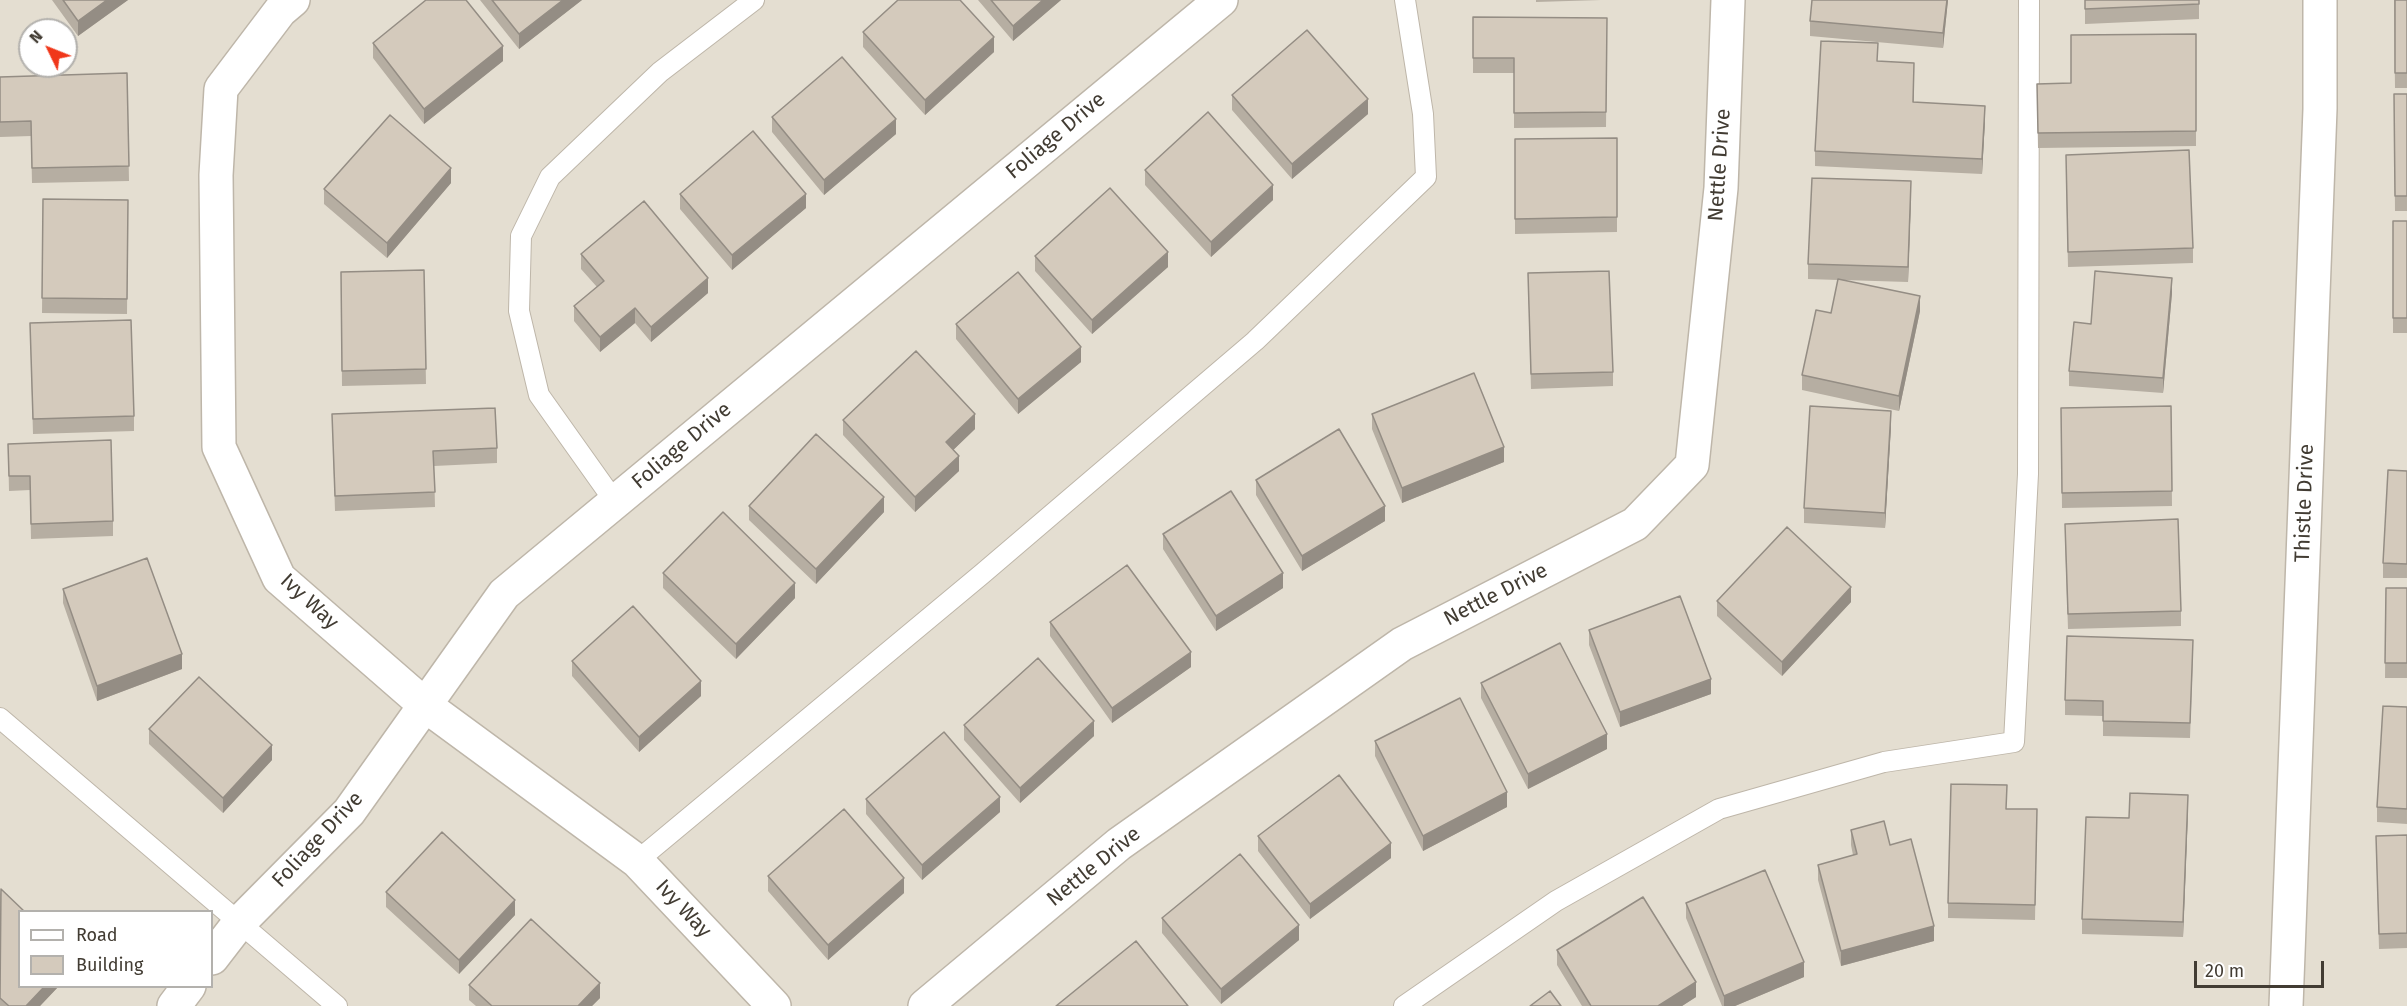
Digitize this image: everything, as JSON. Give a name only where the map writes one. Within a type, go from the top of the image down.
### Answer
[{"type":"street","name":"Ivy Way","points":[[293,0],[280,11],[221,89],[216,175],[219,447],[279,578],[426,706],[637,861],[774,1006]]},
{"type":"street","name":"Foliage Drive","points":[[213,957],[239,923],[349,812],[504,594],[1221,0]]},
{"type":"street","name":"Nettle Drive","points":[[925,1006],[1119,844],[1401,644],[1635,524],[1692,465],[1720,188],[1728,0]]},
{"type":"street","name":"Thistle Drive","points":[[2286,1006],[2320,110],[2320,0]]},
{"type":"street","points":[[174,1006],[188,988]]},
{"type":"lane","points":[[615,502],[539,395],[519,311],[521,236],[550,177],[660,72],[754,0]]},
{"type":"lane","points":[[637,861],[982,574],[1255,341],[1426,177],[1423,114],[1405,0]]},
{"type":"lane","points":[[1404,1006],[1556,901],[1719,809],[1884,762],[2014,742],[2028,474],[2029,0]]},
{"type":"lane","points":[[0,718],[337,1006]]},
{"type":"shaded area","points":[[0,0],[2407,0],[2407,1006],[0,1006]]},
{"type":"building","points":[[63,0],[107,0],[78,21]]},
{"type":"building","points":[[426,0],[466,0],[503,46],[424,109],[373,43]]},
{"type":"building","points":[[492,0],[563,0],[519,34]]},
{"type":"building","points":[[898,0],[960,0],[994,37],[925,100],[863,32]]},
{"type":"building","points":[[991,0],[1043,0],[1013,26]]},
{"type":"building","points":[[1812,0],[1947,0],[1943,33],[1810,21]]},
{"type":"building","points":[[2085,0],[2199,0],[2199,4],[2085,9]]},
{"type":"building","points":[[2395,0],[2407,0],[2407,73],[2395,73]]},
{"type":"building","points":[[1473,17],[1607,18],[1606,112],[1514,113],[1514,58],[1473,58]]},
{"type":"building","points":[[1307,30],[1368,99],[1292,164],[1232,95]]},
{"type":"building","points":[[2196,34],[2196,131],[2038,133],[2037,84],[2071,83],[2071,35]]},
{"type":"building","points":[[1821,41],[1878,43],[1877,61],[1914,63],[1913,102],[1985,106],[1982,159],[1815,151]]},
{"type":"building","points":[[842,57],[896,119],[824,180],[772,117]]},
{"type":"building","points":[[127,73],[129,166],[32,168],[31,121],[0,122],[0,77],[78,78],[78,75]]},
{"type":"building","points":[[2394,94],[2407,94],[2407,196],[2395,196]]},
{"type":"building","points":[[1208,112],[1273,185],[1211,242],[1145,170]]},
{"type":"building","points":[[390,115],[451,168],[387,243],[324,189]]},
{"type":"building","points":[[753,131],[806,194],[732,255],[680,194]]},
{"type":"building","points":[[1617,138],[1617,217],[1515,219],[1515,139]]},
{"type":"building","points":[[2189,150],[2193,248],[2068,252],[2066,155]]},
{"type":"building","points":[[1812,178],[1911,181],[1908,267],[1808,264]]},
{"type":"building","points":[[1110,188],[1168,252],[1092,320],[1035,256]]},
{"type":"building","points":[[43,199],[128,200],[127,299],[42,298]]},
{"type":"building","points":[[644,201],[708,278],[651,327],[635,308],[600,337],[574,306],[604,281],[581,254]]},
{"type":"building","points":[[2393,221],[2407,221],[2407,318],[2393,318]]},
{"type":"building","points":[[424,270],[426,369],[342,371],[341,272]]},
{"type":"building","points":[[1609,271],[1613,372],[1531,374],[1528,273]]},
{"type":"building","points":[[2095,271],[2172,278],[2163,378],[2069,371],[2074,322],[2091,324]]},
{"type":"building","points":[[1018,272],[1081,347],[1018,399],[956,324]]},
{"type":"building","points":[[1838,279],[1920,296],[1899,396],[1802,375],[1816,310],[1831,313]]},
{"type":"building","points":[[131,320],[134,416],[33,419],[30,323]]},
{"type":"building","points":[[916,351],[975,414],[946,442],[959,456],[915,497],[843,420]]},
{"type":"building","points":[[1474,373],[1504,447],[1402,488],[1372,414]]},
{"type":"building","points":[[1810,406],[1891,411],[1885,513],[1804,508]]},
{"type":"building","points":[[2171,406],[2172,491],[2062,493],[2061,408]]},
{"type":"building","points":[[495,408],[497,448],[433,451],[435,492],[335,496],[332,414]]},
{"type":"building","points":[[1339,429],[1385,506],[1302,556],[1256,480]]},
{"type":"building","points":[[816,434],[884,497],[816,569],[749,506]]},
{"type":"building","points":[[111,440],[113,521],[31,524],[30,476],[9,476],[8,444]]},
{"type":"building","points":[[2388,470],[2407,471],[2407,564],[2383,563]]},
{"type":"building","points":[[1231,491],[1283,573],[1216,616],[1163,534]]},
{"type":"building","points":[[723,512],[795,583],[736,644],[663,573]]},
{"type":"building","points":[[2178,519],[2181,611],[2068,614],[2065,524]]},
{"type":"building","points":[[1787,527],[1851,587],[1782,662],[1717,601]]},
{"type":"building","points":[[147,558],[182,654],[97,686],[63,589]]},
{"type":"building","points":[[1127,565],[1191,652],[1112,708],[1050,622]]},
{"type":"building","points":[[2386,588],[2407,588],[2407,663],[2385,663]]},
{"type":"building","points":[[1680,596],[1711,679],[1620,712],[1589,630]]},
{"type":"building","points":[[633,606],[701,681],[639,737],[572,661]]},
{"type":"building","points":[[2067,636],[2193,640],[2190,723],[2103,721],[2103,701],[2065,700]]},
{"type":"building","points":[[1560,643],[1607,734],[1528,774],[1481,683]]},
{"type":"building","points":[[1038,658],[1094,721],[1020,788],[964,725]]},
{"type":"building","points":[[199,677],[272,745],[223,798],[149,729]]},
{"type":"building","points":[[1460,698],[1507,792],[1423,836],[1375,741]]},
{"type":"building","points":[[2383,706],[2407,707],[2407,809],[2377,807]]},
{"type":"building","points":[[944,732],[1000,797],[922,865],[866,799]]},
{"type":"building","points":[[1339,775],[1391,843],[1310,904],[1258,836]]},
{"type":"building","points":[[1951,784],[2007,785],[2006,809],[2037,809],[2035,905],[1948,903]]},
{"type":"building","points":[[2130,793],[2188,795],[2183,922],[2082,919],[2086,817],[2129,818]]},
{"type":"building","points":[[844,809],[904,878],[828,945],[768,876]]},
{"type":"building","points":[[1884,821],[1890,845],[1911,839],[1934,926],[1841,951],[1818,865],[1857,854],[1851,830]]},
{"type":"building","points":[[442,832],[515,900],[459,960],[386,892]]},
{"type":"building","points":[[2407,835],[2407,933],[2379,934],[2376,836]]},
{"type":"building","points":[[1240,854],[1299,925],[1221,989],[1162,918]]},
{"type":"building","points":[[1765,870],[1804,962],[1724,996],[1686,903]]},
{"type":"building","points":[[1,889],[23,910],[18,910],[18,988],[43,988],[26,1006],[9,1006],[0,998]]},
{"type":"building","points":[[1643,897],[1696,982],[1658,1006],[1591,1006],[1557,950]]},
{"type":"building","points":[[531,919],[600,983],[578,1006],[492,1006],[469,985]]},
{"type":"building","points":[[1136,941],[1188,1006],[1056,1006]]},
{"type":"building","points":[[1550,991],[1561,1006],[1530,1006]]}]
